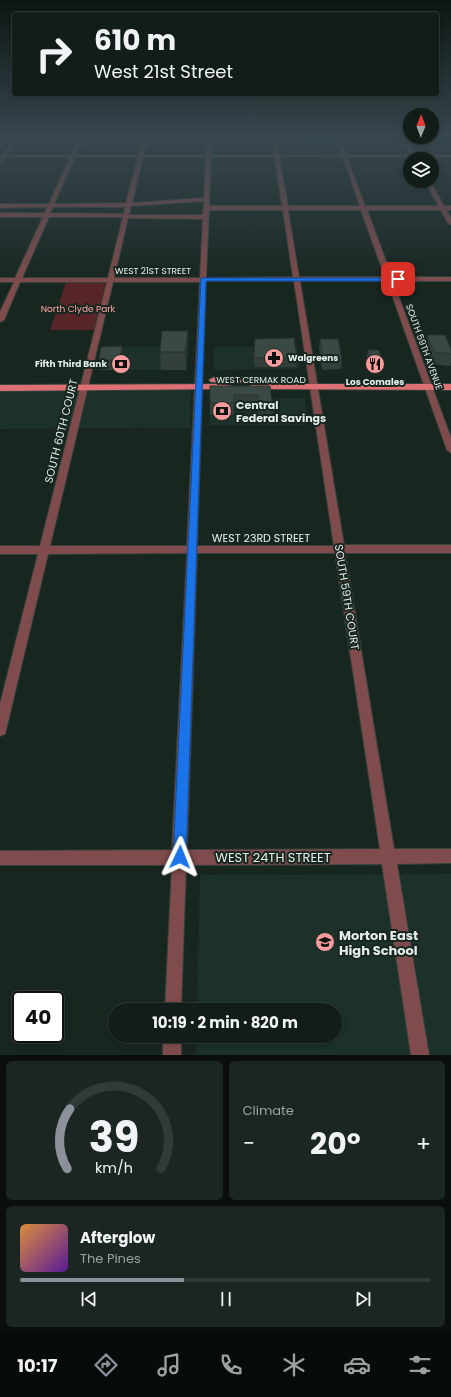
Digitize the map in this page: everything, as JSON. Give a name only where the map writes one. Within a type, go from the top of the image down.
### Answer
[{"type":"main road","name":"WEST CERMAK ROAD","points":[[427,384],[451,380]]},
{"type":"main road","name":"WEST CERMAK ROAD","points":[[0,381],[85,384],[427,384],[451,387]]},
{"type":"main road","name":"WEST CERMAK ROAD","points":[[0,388],[85,384]]},
{"type":"street","points":[[0,320],[59,187]]},
{"type":"street","name":"SOUTH 60TH COURT","points":[[0,730],[132,187]]},
{"type":"street","points":[[173,1003],[207,187]]},
{"type":"street","name":"SOUTH 59TH COURT","points":[[282,187],[420,1055]]},
{"type":"street","name":"SOUTH 59TH AVENUE","points":[[355,187],[451,450]]},
{"type":"street","points":[[431,188],[451,223]]},
{"type":"street","points":[[0,206],[128,205],[207,199]]},
{"type":"street","points":[[206,208],[451,208]]},
{"type":"street","points":[[0,215],[126,216],[134,218],[206,217]]},
{"type":"street","name":"WEST 21ST STREET","points":[[0,280],[451,279]]},
{"type":"street","name":"WEST 23RD STREET","points":[[0,550],[451,550]]},
{"type":"street","name":"WEST 24TH STREET","points":[[0,858],[451,856]]},
{"type":"street","points":[[172,1043],[172,1055]]},
{"type":"shaded area","points":[[104,347],[188,347],[186,370],[99,370]]},
{"type":"shaded area","points":[[214,347],[297,347],[300,369],[214,370]]},
{"type":"shaded area","points":[[0,390],[191,390],[190,428],[0,429]]},
{"type":"shaded area","points":[[305,398],[308,425],[210,425],[210,399]]},
{"type":"shaded area","name":"Morton East High School","points":[[451,874],[451,1055],[196,1055],[196,1043],[342,1043],[342,1003],[197,1003],[200,875]]},
{"type":"green space","name":"North Clyde Park","points":[[66,282],[106,282],[94,330],[50,330]]},
{"type":"building","points":[[162,331],[188,331],[185,352],[160,352]]},
{"type":"building","points":[[427,335],[445,335],[451,349],[451,354],[434,352]]},
{"type":"building","points":[[294,338],[297,358],[254,358],[255,339]]},
{"type":"building","points":[[320,339],[338,339],[342,360],[323,360]]},
{"type":"building","points":[[122,346],[120,360],[99,360],[101,347]]},
{"type":"building","points":[[368,350],[379,350],[383,363],[372,363]]},
{"type":"building","points":[[210,386],[270,386],[273,412],[259,412],[258,395],[234,395],[234,403],[210,403]]},
{"type":"place","name":"Walgreens","points":[[274,358]]},
{"type":"place","name":"Fifth Third Bank","points":[[121,364]]},
{"type":"place","name":"Los Comales","points":[[375,364]]},
{"type":"place","name":"Central Federal Savings","points":[[222,411]]},
{"type":"place","name":"Morton East High School","points":[[325,942]]},
{"type":"route","points":[[180,857],[203,280],[398,279]]}]
